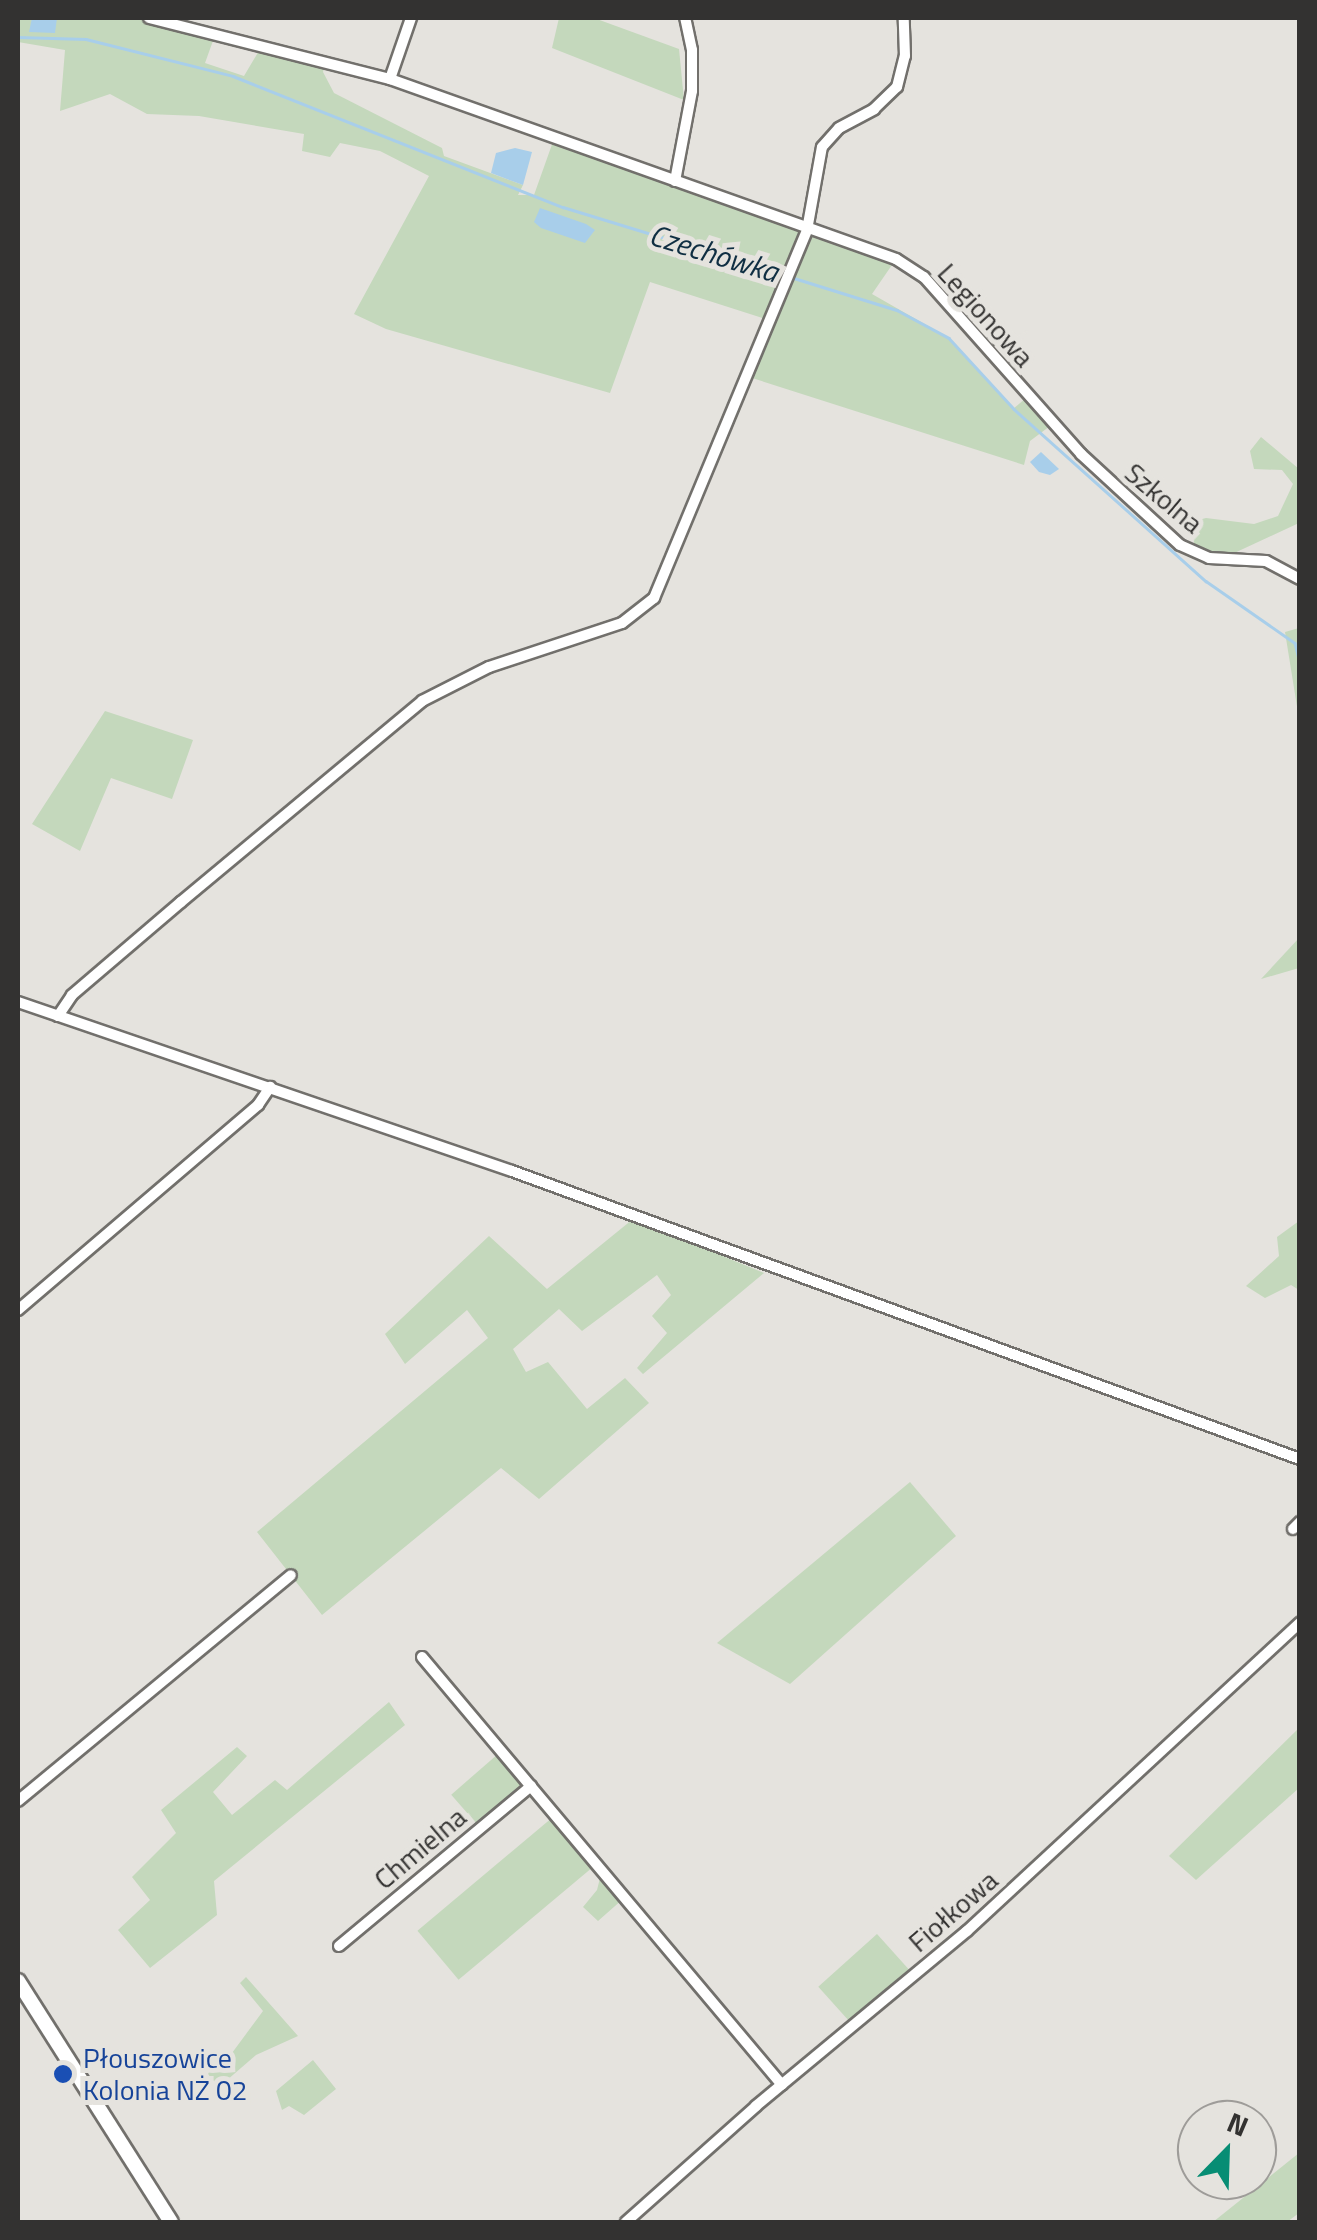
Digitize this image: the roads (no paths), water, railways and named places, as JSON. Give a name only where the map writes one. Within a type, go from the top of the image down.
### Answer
[{"type":"main road","points":[[18,1980],[171,2222]]},
{"type":"street","name":"Legionowa","points":[[149,18],[390,79],[808,230],[858,244],[910,266],[1028,396]]},
{"type":"street","points":[[390,79],[410,18]]},
{"type":"street","points":[[675,181],[692,91],[692,50],[685,18]]},
{"type":"street","points":[[58,1016],[72,995],[422,702],[489,667],[585,638],[646,606],[662,584],[808,230],[822,147],[839,128],[888,97],[901,80],[906,56],[904,18]]},
{"type":"street","name":"Szkolna","points":[[1028,396],[1081,454],[1180,545],[1209,558],[1241,556],[1266,561],[1300,580]]},
{"type":"street","points":[[18,1002],[270,1087],[1294,1456]]},
{"type":"street","points":[[18,1310],[258,1105],[270,1087]]},
{"type":"street","points":[[18,1802],[291,1575]]},
{"type":"street","name":"Fiołkowa","points":[[626,2222],[782,2084],[967,1931],[1300,1623]]},
{"type":"street","points":[[422,1657],[782,2084]]},
{"type":"street","name":"Chmielna","points":[[339,1946],[531,1786]]},
{"type":"water","points":[[32,18],[57,18],[55,33],[29,32]]},
{"type":"water","points":[[515,148],[532,152],[523,185],[491,173],[496,153]]},
{"type":"water","points":[[540,208],[595,230],[585,243],[541,228],[534,222]]},
{"type":"water","points":[[1041,452],[1059,469],[1050,475],[1039,472],[1030,462]]},
{"type":"waterway","name":"Czechówka","points":[[18,37],[86,39],[233,76],[563,207],[786,275]]},
{"type":"waterway","name":"Czechówka","points":[[794,278],[897,310],[949,338],[1014,409],[1206,581],[1295,643],[1300,663]]},
{"type":"place","name":"Płouszowice Kolonia NŻ 02","points":[[63,2074]]}]
